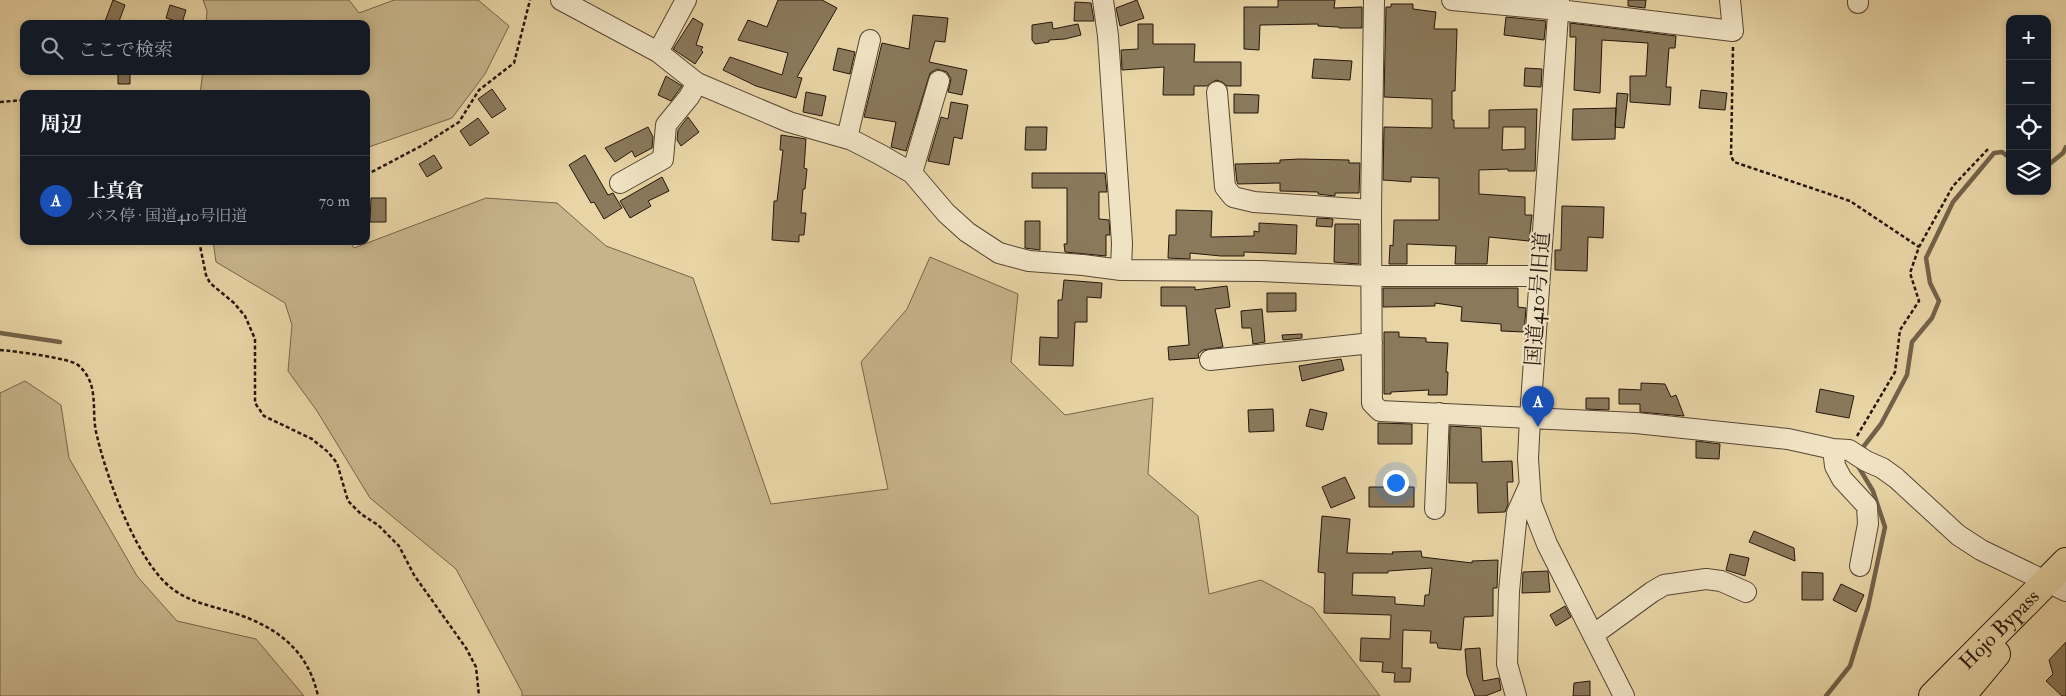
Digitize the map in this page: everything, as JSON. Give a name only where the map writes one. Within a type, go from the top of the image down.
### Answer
[{"type":"highway","name":"Hojo Bypass","points":[[1933,696],[2060,580]]},
{"type":"highway","name":"Hojo Bypass","points":[[1961,696],[2060,580]]},
{"type":"street","points":[[560,0],[658,52],[697,83],[789,122],[847,138],[912,173],[946,213],[967,232],[999,253],[1029,261],[1121,270],[1260,271],[1371,276],[1540,276]]},
{"type":"street","points":[[658,52],[686,0]]},
{"type":"street","points":[[1103,0],[1108,36],[1121,233],[1121,270]]},
{"type":"street","points":[[1374,0],[1371,276],[1372,403],[1380,411],[1636,423],[1788,439],[1850,453],[1882,468],[1896,478],[1958,535],[1980,550],[2060,580]]},
{"type":"street","points":[[1452,0],[1559,5],[1734,30],[1730,0]]},
{"type":"street","name":"国道410号旧道","points":[[1559,5],[1530,418],[1529,486],[1531,503],[1547,544],[1624,696]]},
{"type":"street","points":[[847,138],[870,40]]},
{"type":"street","points":[[912,173],[939,81]]},
{"type":"street","points":[[620,183],[663,159],[666,125],[689,97],[697,83]]},
{"type":"street","points":[[1217,92],[1225,187],[1233,197],[1254,202],[1372,210]]},
{"type":"street","points":[[1210,360],[1372,344]]},
{"type":"street","points":[[1436,509],[1439,413]]},
{"type":"street","points":[[1850,453],[1835,466],[1842,479],[1867,506],[1868,524],[1860,566]]},
{"type":"street","points":[[1516,696],[1507,664],[1509,591],[1517,513],[1529,486]]},
{"type":"street","points":[[1593,635],[1664,585],[1706,579],[1721,581],[1746,592]]},
{"type":"path","points":[[370,173],[424,145],[459,122],[479,90],[514,63],[530,0]]},
{"type":"path","points":[[1734,30],[1731,156],[1734,162],[1850,201],[1919,247]]},
{"type":"path","points":[[0,102],[20,100]]},
{"type":"path","points":[[1850,453],[1895,372],[1900,330],[1918,301],[1910,273],[1919,247],[1953,186],[1990,148]]},
{"type":"path","points":[[200,245],[206,275],[210,284],[234,303],[245,316],[255,339],[255,403],[264,416],[312,439],[328,452],[337,463],[348,501],[361,514],[378,525],[399,546],[414,575],[466,648],[476,667],[480,696]]},
{"type":"path","points":[[0,350],[27,352],[77,364],[92,383],[96,434],[107,473],[147,562],[173,590],[192,601],[235,613],[263,624],[286,640],[302,655],[314,679],[318,696]]},
{"type":"shaded area","points":[[203,0],[349,0],[359,13],[394,0],[478,0],[509,26],[485,74],[452,118],[370,147],[370,90],[201,90],[202,75],[370,75],[370,20],[206,20],[207,11]]},
{"type":"shaded area","points":[[486,198],[557,203],[606,246],[693,278],[771,504],[888,489],[861,362],[907,309],[930,257],[1018,294],[1011,362],[1065,415],[1153,398],[1148,474],[1198,516],[1209,594],[1261,580],[1313,608],[1380,696],[522,696],[522,692],[456,569],[370,498],[317,411],[288,371],[292,325],[285,303],[216,262],[214,245],[352,245],[354,248],[370,245],[370,242]]},
{"type":"shaded area","points":[[25,381],[61,405],[69,458],[137,576],[177,621],[256,639],[304,696],[0,696],[0,393]]},
{"type":"building","points":[[113,0],[125,5],[119,20],[106,20]]},
{"type":"building","points":[[778,0],[822,0],[837,8],[797,77],[802,78],[796,98],[756,86],[723,70],[730,57],[782,75],[788,53],[738,40],[748,20],[767,27]]},
{"type":"building","points":[[1137,0],[1144,18],[1120,26],[1116,8]]},
{"type":"building","points":[[1278,0],[1335,0],[1334,8],[1362,7],[1362,28],[1339,28],[1318,26],[1318,24],[1260,25],[1259,50],[1244,49],[1244,7],[1278,7]]},
{"type":"building","points":[[1628,0],[1646,0],[1645,8],[1628,6]]},
{"type":"building","points":[[1075,2],[1091,3],[1094,21],[1074,21]]},
{"type":"building","points":[[1391,4],[1413,4],[1413,9],[1436,12],[1434,29],[1457,29],[1455,91],[1452,91],[1452,120],[1454,120],[1454,128],[1489,128],[1489,110],[1537,109],[1535,171],[1508,171],[1508,169],[1479,170],[1479,194],[1525,197],[1525,215],[1532,215],[1529,241],[1489,237],[1487,264],[1455,264],[1456,246],[1407,244],[1407,264],[1389,264],[1390,245],[1393,246],[1394,220],[1439,220],[1439,178],[1411,177],[1411,182],[1383,180],[1384,127],[1432,128],[1432,99],[1384,97],[1386,7],[1391,7]],"holes":[[[1503,127],[1525,127],[1525,149],[1502,150]]]},
{"type":"building","points":[[170,5],[186,10],[183,20],[166,18]]},
{"type":"building","points":[[913,15],[948,18],[945,42],[935,41],[929,62],[967,70],[962,95],[948,92],[951,79],[947,72],[937,69],[930,73],[906,151],[891,147],[896,122],[864,117],[882,43],[909,49]]},
{"type":"building","points":[[1506,17],[1546,21],[1544,40],[1504,35]]},
{"type":"building","points":[[693,18],[703,24],[696,45],[703,47],[701,50],[703,52],[695,64],[673,49]]},
{"type":"building","points":[[1052,22],[1053,29],[1078,24],[1081,35],[1035,44],[1032,40],[1032,25]]},
{"type":"building","points":[[1570,23],[1676,36],[1675,48],[1669,48],[1666,87],[1671,87],[1670,105],[1630,102],[1630,76],[1646,76],[1648,43],[1602,40],[1600,93],[1574,90],[1576,37],[1570,37]]},
{"type":"building","points":[[1138,24],[1153,24],[1153,44],[1195,44],[1194,62],[1241,62],[1241,86],[1227,86],[1216,80],[1207,86],[1194,86],[1194,95],[1163,95],[1164,67],[1122,70],[1121,50],[1138,49]]},
{"type":"building","points":[[838,48],[855,52],[850,74],[833,70]]},
{"type":"building","points":[[1314,59],[1352,61],[1350,80],[1312,78]]},
{"type":"building","points":[[1525,68],[1542,69],[1541,87],[1524,86]]},
{"type":"building","points":[[118,75],[130,75],[130,84],[118,84]]},
{"type":"building","points":[[666,76],[682,86],[671,101],[658,95]]},
{"type":"building","points":[[492,89],[506,109],[492,118],[478,99]]},
{"type":"building","points":[[1701,90],[1727,93],[1725,110],[1699,108]]},
{"type":"building","points":[[806,92],[826,96],[822,116],[803,112]]},
{"type":"building","points":[[1617,93],[1628,94],[1624,128],[1615,127]]},
{"type":"building","points":[[1234,94],[1259,95],[1258,113],[1234,113]]},
{"type":"building","points":[[951,102],[968,105],[962,139],[954,137],[949,165],[928,161],[941,117],[948,119]]},
{"type":"building","points":[[1616,108],[1615,139],[1572,140],[1573,109]]},
{"type":"building","points":[[688,117],[699,132],[681,146],[677,140],[678,130]]},
{"type":"building","points":[[478,118],[489,133],[470,146],[460,131]]},
{"type":"building","points":[[648,127],[653,137],[652,148],[635,157],[632,151],[615,162],[605,148]]},
{"type":"building","points":[[1026,127],[1047,127],[1046,150],[1025,150]]},
{"type":"building","points":[[781,135],[806,139],[804,168],[807,169],[801,213],[806,213],[804,235],[799,235],[799,242],[772,240],[774,201],[777,201],[783,150],[780,150]]},
{"type":"building","points":[[434,155],[442,168],[427,177],[419,164]]},
{"type":"building","points":[[585,155],[608,195],[613,193],[622,208],[604,219],[594,202],[591,203],[569,165]]},
{"type":"building","points":[[1280,160],[1349,160],[1349,163],[1360,163],[1359,193],[1335,193],[1335,196],[1318,194],[1318,192],[1280,191],[1280,183],[1238,184],[1237,182],[1235,164],[1280,163]]},
{"type":"building","points":[[1032,173],[1105,173],[1107,192],[1099,192],[1099,219],[1109,220],[1110,235],[1106,235],[1106,256],[1065,252],[1064,244],[1067,244],[1067,188],[1032,188]]},
{"type":"building","points":[[662,177],[669,191],[648,201],[651,206],[630,218],[620,201]]},
{"type":"building","points":[[371,198],[386,198],[386,222],[370,222]]},
{"type":"building","points":[[1562,206],[1604,207],[1603,238],[1588,237],[1587,271],[1555,270],[1555,250],[1561,250]]},
{"type":"building","points":[[1176,210],[1212,211],[1211,237],[1254,236],[1254,231],[1259,232],[1259,223],[1297,225],[1296,254],[1244,252],[1244,256],[1221,256],[1190,253],[1190,259],[1168,258],[1169,235],[1176,235]]},
{"type":"building","points":[[1317,218],[1333,219],[1332,227],[1316,226]]},
{"type":"building","points":[[1025,221],[1040,221],[1040,250],[1025,248]]},
{"type":"building","points":[[1335,224],[1359,224],[1359,264],[1334,262]]},
{"type":"building","points":[[1064,280],[1102,283],[1101,298],[1087,297],[1087,322],[1075,322],[1073,366],[1039,365],[1040,337],[1058,338],[1058,300],[1062,300]]},
{"type":"building","points":[[1227,286],[1230,307],[1215,309],[1223,347],[1203,350],[1198,354],[1199,358],[1169,360],[1168,347],[1189,345],[1186,306],[1161,306],[1161,287],[1195,287],[1195,290]]},
{"type":"building","points":[[1383,288],[1518,288],[1518,307],[1526,308],[1524,332],[1501,331],[1501,324],[1461,321],[1462,307],[1435,303],[1435,306],[1383,307]]},
{"type":"building","points":[[1267,293],[1296,293],[1296,311],[1267,312]]},
{"type":"building","points":[[1262,309],[1265,342],[1253,344],[1251,328],[1242,328],[1241,311]]},
{"type":"building","points":[[1384,332],[1399,332],[1399,337],[1426,338],[1426,342],[1448,343],[1447,395],[1428,395],[1429,390],[1384,394]]},
{"type":"building","points":[[1302,334],[1302,338],[1283,340],[1282,335]]},
{"type":"building","points":[[1341,359],[1344,370],[1302,381],[1299,366]]},
{"type":"building","points":[[1641,383],[1665,384],[1671,397],[1676,395],[1684,416],[1640,412],[1640,404],[1619,404],[1619,389],[1641,390]]},
{"type":"building","points":[[1820,389],[1854,396],[1849,418],[1816,412]]},
{"type":"building","points":[[1586,398],[1609,398],[1609,410],[1586,409]]},
{"type":"building","points":[[1273,409],[1274,431],[1249,432],[1248,410]]},
{"type":"building","points":[[1310,409],[1327,413],[1323,430],[1306,426]]},
{"type":"building","points":[[1378,423],[1412,424],[1412,444],[1378,444]]},
{"type":"building","points":[[1450,426],[1481,428],[1482,462],[1512,461],[1513,482],[1507,482],[1508,504],[1505,512],[1478,513],[1477,483],[1449,483]]},
{"type":"building","points":[[1696,441],[1720,444],[1719,459],[1696,458]]},
{"type":"building","points":[[1345,477],[1355,498],[1331,508],[1322,487]]},
{"type":"building","points":[[1369,487],[1414,487],[1414,507],[1369,507]]},
{"type":"building","points":[[1322,516],[1350,519],[1347,553],[1393,554],[1392,552],[1421,551],[1422,557],[1472,563],[1472,561],[1498,560],[1497,588],[1493,588],[1493,616],[1464,617],[1461,650],[1438,648],[1437,643],[1430,643],[1431,631],[1403,630],[1402,668],[1411,668],[1410,682],[1394,682],[1395,673],[1382,672],[1383,662],[1360,661],[1361,638],[1390,639],[1391,615],[1324,613],[1325,573],[1318,572]],"holes":[[[1432,568],[1429,595],[1425,595],[1424,606],[1395,604],[1395,597],[1352,595],[1353,573],[1388,573],[1388,571]]]},
{"type":"building","points":[[1754,531],[1794,548],[1795,561],[1749,542]]},
{"type":"building","points":[[1730,554],[1749,558],[1745,576],[1726,570]]},
{"type":"building","points":[[1548,571],[1550,592],[1522,593],[1523,572]]},
{"type":"building","points":[[1802,572],[1823,573],[1823,600],[1802,600]]},
{"type":"building","points":[[1841,584],[1864,595],[1856,612],[1833,600]]},
{"type":"building","points":[[1565,606],[1571,617],[1556,626],[1550,615]]},
{"type":"building","points":[[2066,642],[2066,696],[2062,696],[2046,681],[2053,674],[2049,660]]},
{"type":"building","points":[[1480,648],[1483,681],[1499,678],[1501,690],[1485,696],[1475,696],[1467,675],[1465,649]]},
{"type":"building","points":[[1590,681],[1590,696],[1573,696],[1574,683]]},
{"type":"waterway","points":[[2051,163],[2063,153],[2066,147]]},
{"type":"waterway","points":[[1862,452],[1864,446],[1881,424],[1907,375],[1912,342],[1932,318],[1939,301],[1930,283],[1926,258],[1953,202],[1994,153],[2002,152],[2006,155]]},
{"type":"waterway","points":[[0,333],[60,342]]},
{"type":"waterway","points":[[1826,696],[1850,666],[1868,607],[1885,527],[1873,491],[1858,466]]},
{"type":"place","name":"上真倉","points":[[1538,427]]}]
